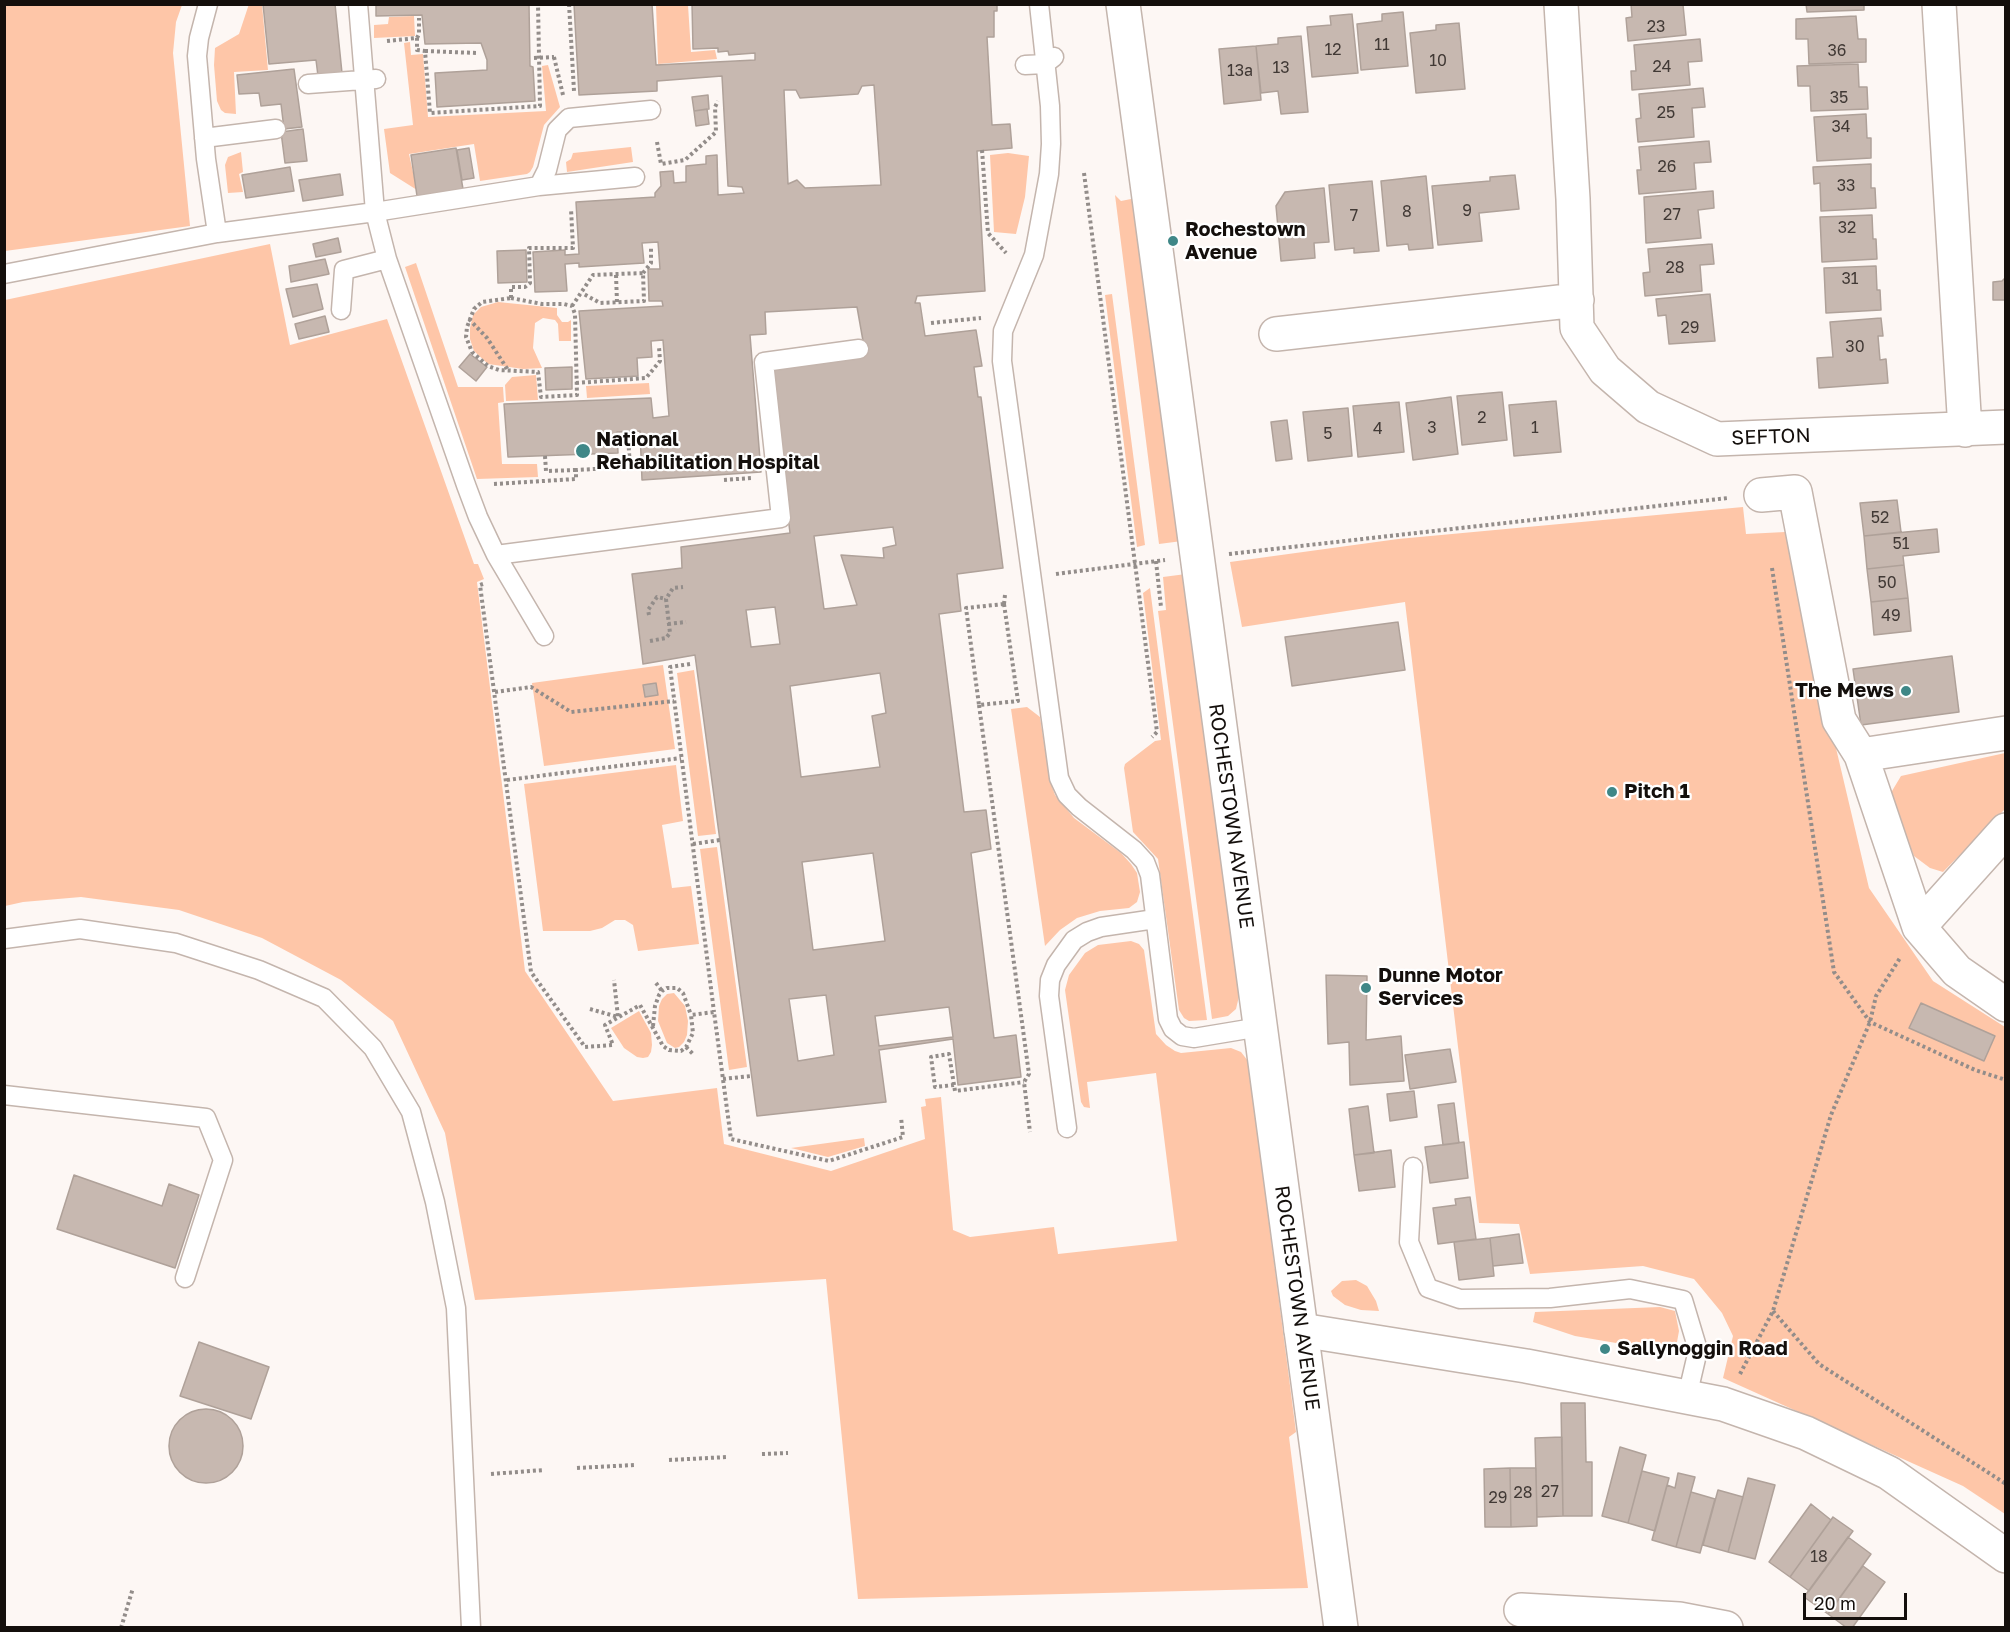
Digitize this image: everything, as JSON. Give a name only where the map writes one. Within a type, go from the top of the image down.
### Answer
[{"type":"street","name":"ROCHESTOWN AVENUE","points":[[1123,4],[1341,1628]]},
{"type":"street","name":"SEFTON","points":[[1561,4],[1573,199],[1577,328],[1605,370],[1648,407],[1718,439],[2006,427]]},
{"type":"street","points":[[1939,4],[1965,430]]},
{"type":"street","points":[[1276,334],[1577,300]]},
{"type":"street","points":[[1761,495],[1795,492],[1839,720],[1861,755],[1919,927],[1957,971],[2006,1005]]},
{"type":"street","points":[[1861,755],[2006,733]]},
{"type":"street","points":[[1919,927],[2006,830]]},
{"type":"street","points":[[1301,1330],[1526,1366],[1723,1404],[1806,1433],[1889,1473],[2006,1556]]},
{"type":"street","points":[[1521,1610],[1679,1618],[1726,1628]]},
{"type":"lane","points":[[208,4],[197,56],[204,138],[217,233]]},
{"type":"lane","points":[[358,4],[362,44],[372,80],[375,212],[387,259],[477,517],[496,555],[544,636]]},
{"type":"lane","points":[[1039,4],[1050,60],[1049,174],[1034,255],[1004,331],[1002,361],[1015,496],[1031,577],[1036,654],[1059,778],[1067,795],[1079,807],[1134,850],[1145,862],[1150,875],[1168,1019],[1173,1029],[1182,1036],[1194,1038],[1260,1028]]},
{"type":"lane","points":[[1025,65],[1050,60]]},
{"type":"lane","points":[[308,84],[372,80]]},
{"type":"lane","points":[[539,186],[547,170],[557,130],[569,118],[651,110]]},
{"type":"lane","points":[[204,138],[276,129]]},
{"type":"lane","points":[[4,274],[217,233],[375,212],[539,186],[635,177]]},
{"type":"lane","points":[[341,310],[344,270],[387,259]]},
{"type":"lane","points":[[496,555],[781,518],[764,362],[859,348]]},
{"type":"lane","points":[[1067,1128],[1049,996],[1050,980],[1056,965],[1074,940],[1087,932],[1101,927],[1155,920]]},
{"type":"lane","points":[[4,939],[80,929],[176,944],[260,970],[324,998],[373,1048],[411,1112],[435,1202],[456,1308],[471,1628]]},
{"type":"lane","points":[[4,1095],[206,1118],[223,1160],[185,1278]]},
{"type":"lane","points":[[1413,1167],[1409,1242],[1428,1288],[1460,1299],[1550,1298],[1630,1289],[1683,1300],[1698,1350],[1687,1397]]},
{"type":"path","points":[[426,51],[430,113],[540,106],[538,4]]},
{"type":"path","points":[[569,4],[574,101]]},
{"type":"path","points":[[419,18],[417,50],[477,53]]},
{"type":"path","points":[[362,44],[417,38]]},
{"type":"path","points":[[534,58],[554,57],[565,102]]},
{"type":"path","points":[[657,142],[661,164],[685,160],[716,132],[715,107],[718,101]]},
{"type":"path","points":[[982,150],[988,233],[1009,256]]},
{"type":"path","points":[[1084,173],[1157,732],[1152,737]]},
{"type":"path","points":[[511,298],[511,287],[525,287],[530,283],[529,248],[573,248],[570,199]]},
{"type":"path","points":[[582,293],[600,303],[644,301],[643,273],[651,263],[651,247]]},
{"type":"path","points":[[572,306],[593,275],[643,273]]},
{"type":"path","points":[[616,275],[617,302]]},
{"type":"path","points":[[511,298],[542,304],[572,306],[575,314],[577,395],[541,397],[538,372],[488,366],[472,352],[466,337],[469,319],[474,309],[482,302],[511,298]]},
{"type":"path","points":[[931,323],[982,318]]},
{"type":"path","points":[[469,319],[487,338],[508,370]]},
{"type":"path","points":[[576,383],[646,378],[660,361],[659,346]]},
{"type":"path","points":[[545,456],[546,471],[630,467],[628,436]]},
{"type":"path","points":[[502,483],[576,479],[576,470]]},
{"type":"path","points":[[1031,577],[1134,563],[1197,558],[1761,495]]},
{"type":"path","points":[[496,555],[487,583],[480,585],[531,972],[585,1047],[613,1045],[605,1025],[640,1005],[663,1046],[669,1050],[681,1051],[686,1047],[693,1033],[687,1000],[677,988],[662,991],[656,1006],[653,1028]]},
{"type":"path","points":[[1156,561],[1161,607]]},
{"type":"path","points":[[1771,561],[1834,972],[1870,1022],[1975,1070],[2006,1080]]},
{"type":"path","points":[[650,641],[666,638],[670,633],[666,599],[673,588],[683,587]]},
{"type":"path","points":[[649,615],[648,610],[657,597],[666,599]]},
{"type":"path","points":[[979,705],[1018,701],[1004,604],[966,608],[979,705],[1029,1074],[1024,1082],[1030,1132]]},
{"type":"path","points":[[669,624],[686,622]]},
{"type":"path","points":[[690,664],[670,667],[731,1139],[829,1161],[903,1137],[901,1118]]},
{"type":"path","points":[[495,692],[531,687],[571,712],[674,701]]},
{"type":"path","points":[[507,780],[681,758]]},
{"type":"path","points":[[693,844],[720,840]]},
{"type":"path","points":[[1723,1404],[1773,1311],[1831,1115],[1870,1022],[1876,996],[1919,927]]},
{"type":"path","points":[[614,980],[618,1017]]},
{"type":"path","points":[[656,983],[662,991]]},
{"type":"path","points":[[590,1009],[618,1017]]},
{"type":"path","points":[[691,1015],[714,1012]]},
{"type":"path","points":[[686,1047],[693,1054]]},
{"type":"path","points":[[954,1085],[935,1087],[931,1056],[949,1054],[955,1091],[1024,1082]]},
{"type":"path","points":[[723,1079],[751,1076]]},
{"type":"path","points":[[1773,1311],[1819,1364],[2006,1484]]},
{"type":"path","points":[[762,1454],[788,1453]]},
{"type":"path","points":[[669,1460],[728,1457]]},
{"type":"path","points":[[577,1468],[634,1465]]},
{"type":"path","points":[[484,1474],[544,1470]]},
{"type":"path","points":[[121,1628],[133,1588]]},
{"type":"shaded area","points":[[249,4],[262,5],[268,70],[234,72],[236,114],[225,113],[217,101],[215,48],[239,34]]},
{"type":"shaded area","points":[[4,5],[182,5],[176,22],[173,53],[190,226],[5,251]]},
{"type":"shaded area","points":[[656,5],[688,5],[691,52],[715,50],[717,59],[658,64]]},
{"type":"shaded area","points":[[414,16],[415,36],[374,38],[374,25],[388,24],[389,17]]},
{"type":"shaded area","points":[[410,42],[411,55],[423,54],[428,117],[546,111],[542,66],[548,65],[560,107],[544,125],[530,172],[480,181],[474,144],[409,154],[417,190],[390,173],[384,129],[413,125],[404,43]]},
{"type":"shaded area","points":[[631,147],[633,162],[567,172],[566,162],[571,159],[573,153]]},
{"type":"shaded area","points":[[241,152],[243,172],[239,174],[243,192],[228,193],[225,165],[228,157]]},
{"type":"shaded area","points":[[1008,153],[1029,156],[1025,197],[1016,234],[994,232],[990,155]]},
{"type":"shaded area","points":[[1115,195],[1121,201],[1136,198],[1182,541],[1159,544]]},
{"type":"shaded area","points":[[270,244],[290,345],[387,319],[474,564],[478,564],[484,579],[477,582],[525,971],[613,1101],[717,1088],[724,1144],[831,1171],[925,1139],[921,1107],[926,1106],[925,1099],[941,1097],[953,1230],[970,1237],[1054,1227],[1058,1254],[1177,1241],[1156,1073],[1087,1082],[1090,1108],[1084,1107],[1081,1102],[1065,990],[1069,975],[1085,953],[1098,945],[1131,941],[1139,944],[1144,950],[1156,1034],[1166,1045],[1181,1053],[1231,1048],[1241,1052],[1248,1061],[1296,1432],[1289,1437],[1308,1588],[858,1599],[826,1279],[475,1300],[445,1133],[393,1021],[341,980],[262,938],[179,910],[81,897],[23,902],[5,906],[5,300]]},
{"type":"shaded area","points":[[416,263],[458,387],[503,387],[504,402],[498,403],[502,464],[537,464],[538,477],[477,479],[405,267]]},
{"type":"shaded area","points":[[1112,294],[1145,545],[1137,547],[1105,295]]},
{"type":"shaded area","points":[[498,302],[557,308],[557,315],[562,322],[571,320],[571,341],[559,341],[558,324],[555,320],[543,318],[535,323],[533,348],[542,368],[523,369],[488,364],[474,351],[470,339],[470,328],[473,315],[481,307]]},
{"type":"shaded area","points":[[536,375],[538,400],[506,401],[505,385],[512,377]]},
{"type":"shaded area","points":[[649,383],[650,394],[587,398],[586,386]]},
{"type":"shaded area","points":[[1743,507],[1746,534],[1785,532],[1869,888],[1933,981],[2005,1027],[2005,1514],[1963,1486],[1723,1378],[1733,1336],[1722,1313],[1694,1279],[1643,1266],[1530,1274],[1519,1224],[1479,1223],[1405,602],[1242,627],[1230,562],[1398,539]]},
{"type":"shaded area","points":[[1186,574],[1240,992],[1236,1009],[1228,1016],[1212,1019],[1158,611],[1166,610],[1163,577]]},
{"type":"shaded area","points":[[1150,588],[1207,1020],[1189,1021],[1179,1010],[1158,859],[1133,832],[1124,768],[1125,764],[1155,741],[1161,740],[1143,593]]},
{"type":"shaded area","points":[[663,665],[675,749],[544,766],[532,683]]},
{"type":"shaded area","points":[[694,670],[716,834],[698,836],[677,673]]},
{"type":"shaded area","points":[[1027,707],[1040,717],[1050,781],[1055,795],[1074,818],[1121,853],[1131,864],[1137,873],[1140,892],[1137,902],[1129,908],[1100,911],[1077,918],[1060,930],[1045,946],[1011,709]]},
{"type":"shaded area","points":[[2005,753],[2005,809],[1943,872],[1930,868],[1914,856],[1889,796],[1901,776]]},
{"type":"shaded area","points":[[676,765],[683,821],[662,825],[672,888],[691,886],[699,944],[638,951],[633,925],[625,920],[615,920],[602,928],[590,931],[543,931],[524,784]]},
{"type":"shaded area","points":[[717,847],[747,1067],[729,1070],[700,849]]},
{"type":"shaded area","points":[[674,993],[685,1006],[688,1021],[684,1042],[675,1048],[667,1043],[658,1021],[662,999],[667,994]]},
{"type":"shaded area","points":[[639,1011],[651,1033],[651,1052],[648,1057],[643,1058],[637,1057],[624,1048],[611,1028]]},
{"type":"shaded area","points":[[864,1138],[865,1146],[828,1157],[791,1148]]},
{"type":"shaded area","points":[[1356,1280],[1367,1286],[1379,1311],[1361,1310],[1345,1305],[1333,1296],[1331,1291],[1342,1281]]},
{"type":"shaded area","points":[[1660,1307],[1675,1311],[1679,1331],[1675,1353],[1575,1336],[1533,1322],[1535,1312]]},
{"type":"building","points":[[263,4],[335,4],[342,73],[318,76],[316,60],[269,64]]},
{"type":"building","points":[[376,4],[529,4],[530,66],[533,67],[535,101],[437,107],[435,73],[487,70],[487,60],[481,43],[425,44],[422,15],[376,16]]},
{"type":"building","points":[[574,4],[652,4],[656,65],[755,60],[755,53],[729,55],[728,51],[718,52],[718,48],[693,49],[692,4],[997,4],[997,11],[994,11],[994,37],[987,37],[992,125],[1010,124],[1012,148],[977,151],[985,291],[917,296],[915,303],[920,303],[925,336],[976,330],[982,366],[974,367],[978,397],[981,397],[1003,568],[957,574],[961,611],[939,614],[964,812],[986,810],[991,849],[971,853],[994,1038],[1016,1035],[1021,1077],[958,1085],[953,1039],[879,1050],[886,1102],[757,1116],[695,655],[643,664],[632,574],[682,568],[681,547],[790,533],[770,365],[865,352],[857,307],[765,312],[766,334],[750,335],[761,472],[642,480],[640,431],[617,432],[618,453],[508,457],[504,404],[651,398],[653,418],[669,416],[663,340],[651,341],[652,357],[637,358],[638,376],[586,379],[579,311],[663,306],[662,301],[649,301],[648,269],[660,269],[658,242],[642,243],[644,263],[579,267],[579,263],[565,264],[567,291],[535,292],[533,252],[565,250],[565,255],[579,254],[576,202],[655,197],[655,193],[661,186],[660,172],[673,171],[674,183],[686,182],[686,166],[706,164],[706,156],[717,155],[718,195],[744,193],[742,187],[728,186],[722,76],[657,81],[657,91],[579,95]],"holes":[[[874,85],[881,185],[805,188],[797,180],[788,184],[784,90],[796,90],[800,98],[858,94],[862,86]],[[893,527],[896,545],[883,548],[884,558],[841,555],[857,605],[824,609],[814,536]],[[775,607],[780,644],[751,647],[746,610]],[[880,673],[886,713],[872,716],[880,767],[801,777],[790,686]],[[873,853],[885,941],[813,950],[802,862]],[[826,995],[834,1055],[798,1061],[789,999]],[[949,1007],[953,1037],[879,1046],[875,1016]]]},
{"type":"building","points":[[1631,4],[1694,4],[1683,5],[1686,35],[1628,41],[1626,18],[1632,17]]},
{"type":"building","points":[[1806,4],[1864,4],[1864,10],[1807,12]]},
{"type":"building","points":[[1403,12],[1408,66],[1361,70],[1357,24],[1382,21],[1382,14]]},
{"type":"building","points":[[1352,14],[1358,73],[1312,77],[1307,27],[1331,25],[1330,16]]},
{"type":"building","points":[[1856,16],[1858,39],[1866,39],[1866,62],[1809,64],[1808,39],[1796,39],[1796,19]]},
{"type":"building","points":[[1459,23],[1465,89],[1416,93],[1410,33],[1436,30],[1436,25]]},
{"type":"building","points":[[1301,36],[1308,112],[1281,114],[1278,91],[1261,93],[1256,46],[1278,44],[1278,38]]},
{"type":"building","points":[[1700,39],[1702,61],[1688,62],[1690,85],[1632,90],[1631,71],[1636,71],[1634,45]]},
{"type":"building","points":[[1256,46],[1261,100],[1224,104],[1219,49]]},
{"type":"building","points":[[1858,64],[1859,87],[1867,87],[1868,109],[1811,111],[1810,86],[1798,86],[1797,66]]},
{"type":"building","points":[[294,69],[302,127],[284,129],[281,104],[261,106],[259,93],[239,94],[237,75]]},
{"type":"building","points":[[1703,88],[1705,107],[1692,108],[1694,137],[1638,142],[1636,119],[1641,118],[1639,94]]},
{"type":"building","points":[[708,95],[709,109],[694,111],[692,97]]},
{"type":"building","points":[[707,109],[709,124],[696,126],[694,111]]},
{"type":"building","points":[[1866,114],[1867,138],[1871,138],[1871,158],[1817,161],[1814,117]]},
{"type":"building","points":[[303,129],[307,161],[285,163],[281,132]]},
{"type":"building","points":[[1709,141],[1711,162],[1694,163],[1696,189],[1639,194],[1637,170],[1641,170],[1639,147]]},
{"type":"building","points":[[456,148],[463,189],[417,196],[411,155]]},
{"type":"building","points":[[469,148],[474,178],[462,180],[457,150]]},
{"type":"building","points":[[1871,164],[1871,188],[1875,188],[1876,208],[1821,211],[1820,183],[1814,184],[1813,167]]},
{"type":"building","points":[[290,167],[294,191],[246,198],[242,175]]},
{"type":"building","points":[[340,174],[343,195],[303,201],[299,180]]},
{"type":"building","points":[[1515,175],[1519,209],[1479,213],[1482,241],[1438,245],[1432,186],[1490,181],[1490,177]]},
{"type":"building","points":[[1426,176],[1433,248],[1409,250],[1408,244],[1387,246],[1381,181]]},
{"type":"building","points":[[1372,181],[1379,251],[1354,253],[1354,248],[1335,250],[1329,185]]},
{"type":"building","points":[[1324,188],[1329,242],[1314,243],[1315,258],[1281,261],[1276,206],[1285,192]]},
{"type":"building","points":[[1713,191],[1714,208],[1698,210],[1701,238],[1646,243],[1644,197]]},
{"type":"building","points":[[1872,215],[1877,259],[1822,262],[1820,217]]},
{"type":"building","points":[[338,238],[341,252],[316,257],[313,244]]},
{"type":"building","points":[[1712,244],[1714,264],[1700,265],[1702,291],[1645,296],[1643,273],[1650,272],[1648,249]]},
{"type":"building","points":[[526,250],[527,282],[498,283],[497,251]]},
{"type":"building","points":[[325,259],[329,274],[291,282],[289,266]]},
{"type":"building","points":[[1876,266],[1881,310],[1826,313],[1824,268]]},
{"type":"building","points":[[2006,277],[2006,300],[1993,300],[1993,282],[2002,281]]},
{"type":"building","points":[[317,284],[323,309],[293,317],[286,289]]},
{"type":"building","points":[[1710,294],[1715,341],[1669,344],[1666,315],[1658,316],[1656,299]]},
{"type":"building","points":[[325,316],[329,332],[299,339],[295,324]]},
{"type":"building","points":[[1881,318],[1883,336],[1878,336],[1880,360],[1886,359],[1888,383],[1819,388],[1817,358],[1833,357],[1830,322]]},
{"type":"building","points":[[470,354],[487,367],[476,381],[459,367]]},
{"type":"building","points":[[572,367],[572,389],[546,390],[545,368]]},
{"type":"building","points":[[1502,392],[1507,440],[1462,445],[1457,396]]},
{"type":"building","points":[[1451,397],[1458,454],[1413,460],[1406,403]]},
{"type":"building","points":[[1556,401],[1561,452],[1514,456],[1509,405]]},
{"type":"building","points":[[1399,402],[1404,452],[1358,457],[1353,406]]},
{"type":"building","points":[[1348,408],[1352,456],[1308,461],[1303,412]]},
{"type":"building","points":[[1287,420],[1292,459],[1276,461],[1271,422]]},
{"type":"building","points":[[1897,500],[1901,532],[1864,536],[1860,503]]},
{"type":"building","points":[[1937,529],[1939,552],[1903,556],[1904,565],[1867,569],[1864,536]]},
{"type":"building","points":[[1904,565],[1908,598],[1871,602],[1867,569]]},
{"type":"building","points":[[1908,598],[1911,631],[1874,635],[1871,602]]},
{"type":"building","points":[[1398,622],[1405,670],[1292,686],[1285,637]]},
{"type":"building","name":"The Mews","points":[[1952,656],[1959,712],[1861,725],[1853,669]]},
{"type":"building","points":[[656,683],[658,695],[645,697],[643,685]]},
{"type":"building","points":[[1326,975],[1367,976],[1366,1040],[1401,1036],[1404,1081],[1350,1085],[1349,1042],[1328,1044]]},
{"type":"building","points":[[1921,1003],[1995,1036],[1984,1061],[1909,1028]]},
{"type":"building","points":[[1450,1049],[1456,1082],[1410,1089],[1405,1055]]},
{"type":"building","points":[[1414,1091],[1417,1117],[1390,1121],[1387,1094]]},
{"type":"building","points":[[1454,1103],[1459,1143],[1443,1145],[1438,1105]]},
{"type":"building","points":[[1368,1106],[1374,1153],[1354,1155],[1349,1109]]},
{"type":"building","points":[[1464,1142],[1468,1178],[1430,1183],[1425,1147]]},
{"type":"building","points":[[1391,1150],[1395,1187],[1359,1191],[1354,1155]]},
{"type":"building","points":[[74,1175],[162,1206],[169,1184],[199,1195],[175,1268],[57,1229]]},
{"type":"building","points":[[1470,1197],[1476,1239],[1438,1244],[1433,1208],[1456,1205],[1455,1199]]},
{"type":"building","points":[[1519,1234],[1523,1263],[1493,1266],[1490,1238]]},
{"type":"building","points":[[1490,1238],[1494,1276],[1459,1280],[1454,1242]]},
{"type":"building","points":[[199,1342],[269,1367],[251,1419],[180,1396]]},
{"type":"building","points":[[1561,1403],[1585,1403],[1586,1462],[1592,1462],[1592,1516],[1563,1516]]},
{"type":"building","points":[[199,1409],[213,1409],[227,1415],[237,1425],[243,1439],[241,1460],[227,1477],[213,1483],[199,1483],[185,1477],[175,1467],[169,1453],[169,1439],[175,1425],[185,1415]]},
{"type":"building","points":[[1562,1437],[1563,1516],[1537,1517],[1535,1438]]},
{"type":"building","points":[[1620,1447],[1646,1455],[1628,1523],[1602,1516]]},
{"type":"building","points":[[1510,1468],[1511,1527],[1485,1527],[1484,1469]]},
{"type":"building","points":[[1510,1468],[1536,1468],[1537,1526],[1511,1527]]},
{"type":"building","points":[[1642,1471],[1669,1478],[1655,1531],[1628,1523]]},
{"type":"building","points":[[1678,1473],[1695,1477],[1676,1547],[1652,1540],[1667,1485],[1675,1488]]},
{"type":"building","points":[[1748,1478],[1775,1485],[1755,1559],[1728,1552]]},
{"type":"building","points":[[1718,1490],[1743,1497],[1728,1552],[1703,1545]]},
{"type":"building","points":[[1691,1492],[1715,1499],[1700,1553],[1676,1547]]},
{"type":"building","points":[[1811,1504],[1831,1520],[1790,1577],[1769,1562]]},
{"type":"building","points":[[1833,1517],[1853,1531],[1809,1591],[1790,1577]]},
{"type":"building","points":[[1848,1537],[1871,1554],[1828,1614],[1804,1597]]},
{"type":"building","points":[[1863,1566],[1885,1582],[1852,1628],[1847,1628],[1828,1614]]},
{"type":"place","name":"Rochestown Avenue","points":[[1173,241]]},
{"type":"place","name":"National Rehabilitation Hospital","points":[[583,451]]},
{"type":"place","name":"The Mews","points":[[1906,691]]},
{"type":"place","name":"Pitch 1","points":[[1612,792]]},
{"type":"place","name":"Dunne Motor Services","points":[[1366,988]]},
{"type":"place","name":"Sallynoggin Road","points":[[1605,1349]]}]
